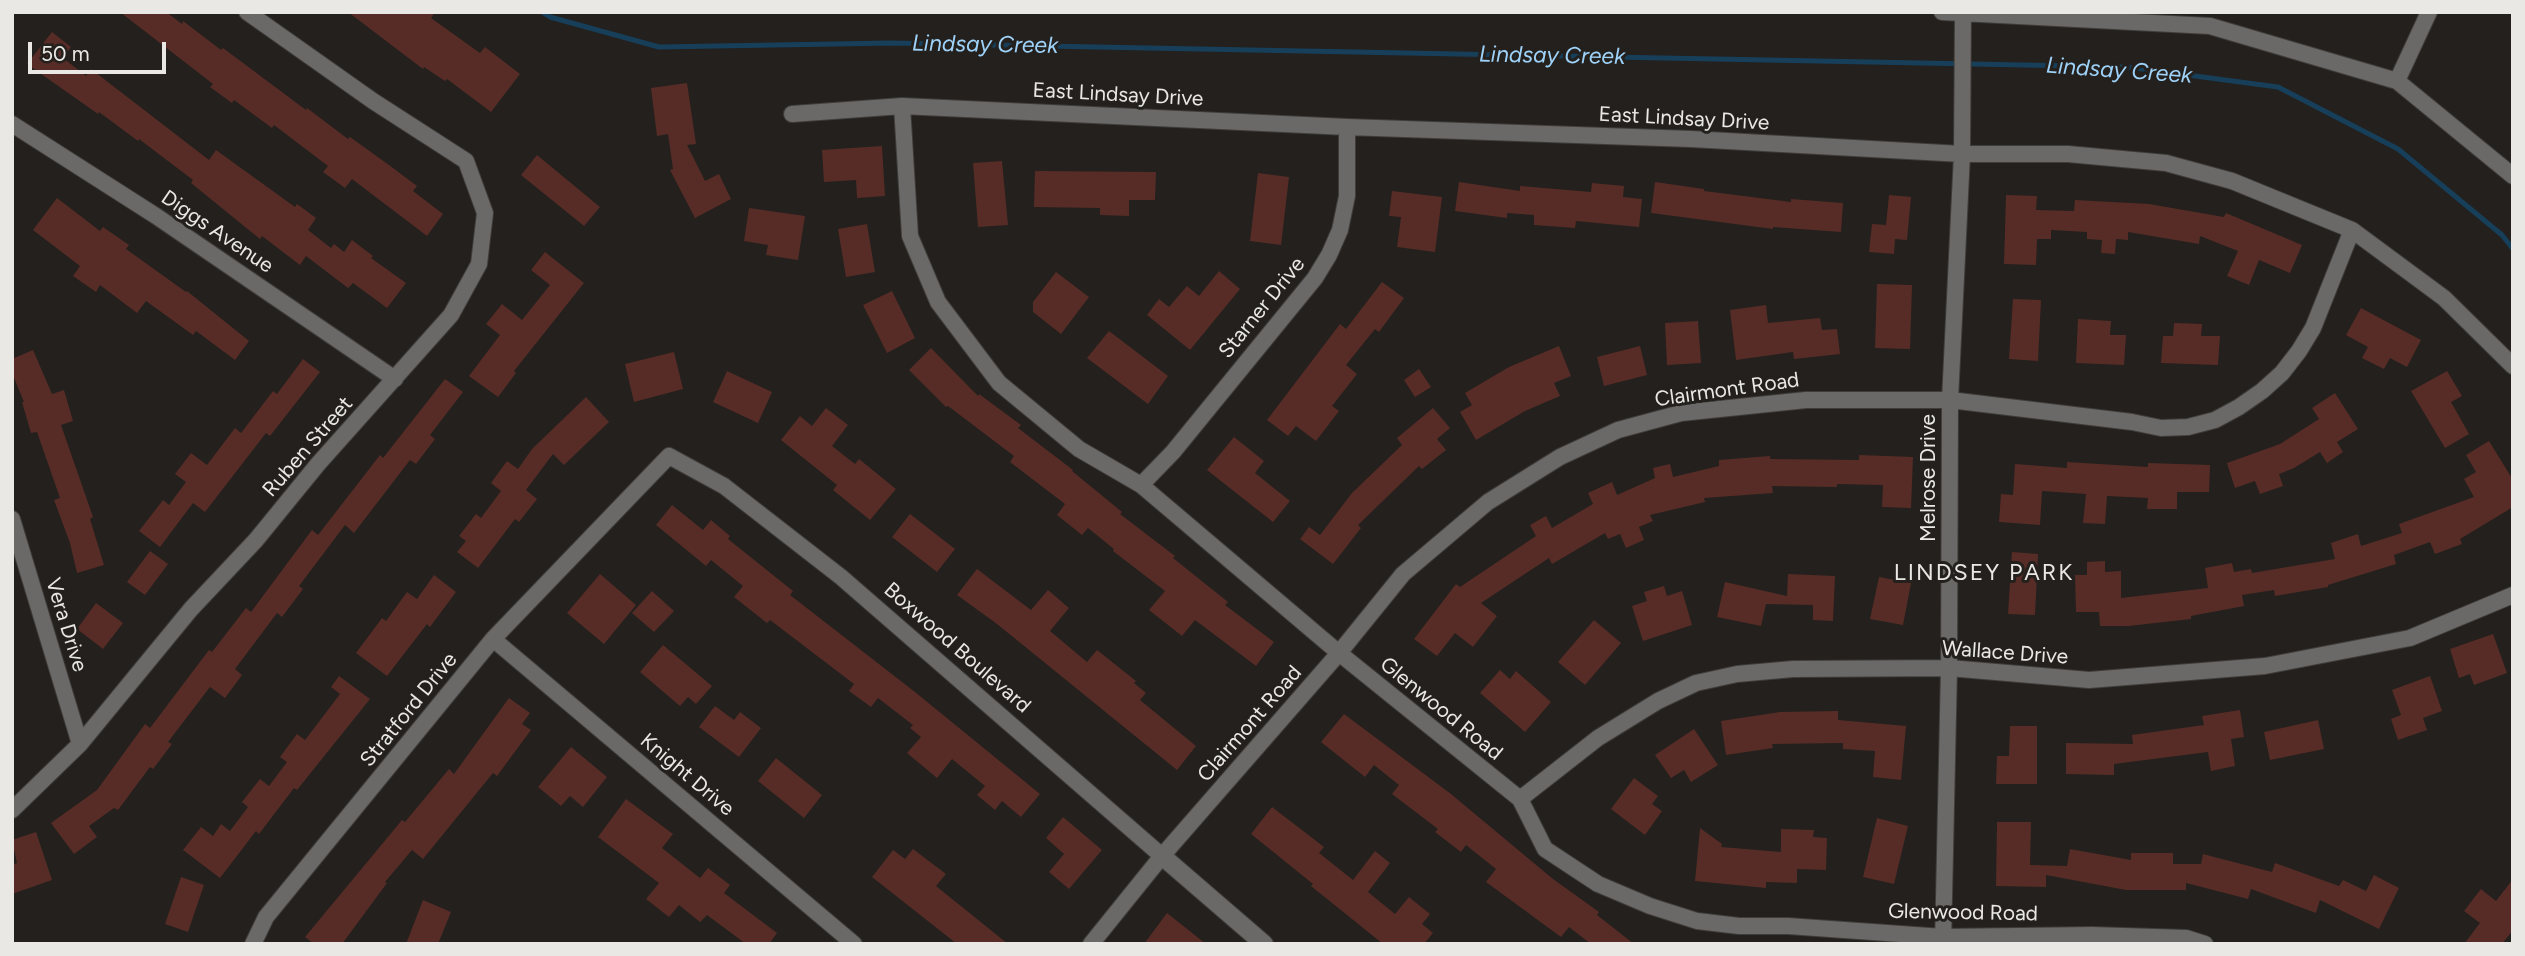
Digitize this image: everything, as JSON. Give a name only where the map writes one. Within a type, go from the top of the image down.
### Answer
[{"type":"street","name":"Ruben Street","points":[[12,810],[80,744],[191,609],[256,540],[318,464],[451,315],[480,264],[485,213],[466,161],[373,101],[247,12]]},
{"type":"street","points":[[1942,12],[2210,26],[2397,81],[2513,176]]},
{"type":"street","points":[[2397,81],[2429,12]]},
{"type":"street","name":"Melrose Drive","points":[[1943,940],[1949,668],[1950,400],[1962,154],[1963,13]]},
{"type":"street","name":"East Lindsay Drive","points":[[792,114],[902,106],[1347,127],[1691,139],[1962,154],[2068,154],[2166,163],[2232,181],[2352,230],[2444,298],[2513,366]]},
{"type":"street","name":"Glenwood Road","points":[[902,106],[910,236],[938,302],[999,383],[1079,449],[1140,485],[1339,653],[1520,799],[1545,849],[1598,884],[1650,906],[1697,921],[1739,926],[1788,926],[1943,940],[2132,936],[2186,938],[2205,944]]},
{"type":"street","name":"Diggs Avenue","points":[[12,124],[156,216],[395,379]]},
{"type":"street","name":"Starner Drive","points":[[1140,485],[1173,452],[1315,278],[1329,255],[1340,230],[1347,196],[1347,127]]},
{"type":"street","points":[[2489,157],[2513,164]]},
{"type":"street","name":"Clairmont Road","points":[[1091,944],[1162,856],[1339,653],[1403,574],[1488,502],[1560,457],[1618,430],[1681,413],[1807,400],[1950,400],[2161,428],[2188,427],[2215,420],[2262,391],[2282,373],[2299,351],[2313,328],[2352,230]]},
{"type":"street","name":"Boxwood Boulevard","points":[[612,513],[668,456],[724,486],[841,577],[1264,944]]},
{"type":"street","name":"Stratford Drive","points":[[253,944],[266,917],[493,639],[612,513]]},
{"type":"street","name":"Vera Drive","points":[[12,519],[80,744]]},
{"type":"street","name":"Wallace Drive","points":[[1520,799],[1598,738],[1658,701],[1696,683],[1737,674],[1793,668],[1949,668],[2089,680],[2265,666],[2410,638],[2513,595]]},
{"type":"street","name":"Knight Drive","points":[[493,639],[854,944]]},
{"type":"building","points":[[120,12],[166,12],[182,24],[183,21],[306,110],[307,108],[389,165],[417,186],[413,191],[443,214],[427,236],[352,179],[345,188],[323,172],[328,166],[274,125],[272,128],[234,100],[232,103],[210,87],[213,84]]},
{"type":"building","points":[[348,12],[435,12],[431,18],[480,53],[485,47],[520,74],[491,112],[447,79],[445,81],[424,67],[423,69]]},
{"type":"building","points":[[52,32],[71,47],[63,58],[86,76],[91,69],[209,160],[216,150],[295,207],[297,204],[316,218],[308,230],[331,248],[334,244],[344,252],[352,240],[373,256],[371,258],[406,283],[387,308],[353,283],[348,288],[306,256],[300,265],[262,236],[260,239],[191,183],[193,180],[139,139],[138,141],[27,64]]},
{"type":"building","points":[[687,83],[696,144],[687,145],[705,181],[719,174],[731,199],[695,218],[670,170],[673,169],[668,134],[657,136],[651,88]]},
{"type":"building","points":[[882,146],[885,196],[857,198],[856,180],[824,182],[822,150]]},
{"type":"building","points":[[537,155],[600,207],[584,226],[521,175]]},
{"type":"building","points":[[1002,161],[1008,225],[978,227],[973,163]]},
{"type":"building","points":[[1035,171],[1156,172],[1155,200],[1129,200],[1129,216],[1100,215],[1100,208],[1034,207]]},
{"type":"building","points":[[1258,173],[1289,177],[1281,245],[1250,241]]},
{"type":"building","points":[[1459,182],[1520,191],[1520,186],[1591,192],[1592,183],[1624,186],[1623,197],[1642,199],[1639,227],[1576,221],[1575,228],[1534,225],[1534,215],[1507,213],[1507,218],[1455,211]]},
{"type":"building","points":[[1655,182],[1791,202],[1791,199],[1843,203],[1841,232],[1773,229],[1651,213]]},
{"type":"building","points":[[1392,191],[1442,197],[1435,252],[1397,247],[1401,217],[1389,216]]},
{"type":"building","points":[[1889,195],[1911,197],[1907,240],[1895,239],[1894,254],[1869,252],[1872,224],[1886,225]]},
{"type":"building","points":[[2006,195],[2037,196],[2036,210],[2074,211],[2075,200],[2149,204],[2224,217],[2226,213],[2302,245],[2290,273],[2259,260],[2249,285],[2227,276],[2238,251],[2200,236],[2199,244],[2128,232],[2128,240],[2116,239],[2115,254],[2101,253],[2102,240],[2087,239],[2087,232],[2051,230],[2051,239],[2037,239],[2036,265],[2004,264]]},
{"type":"building","points":[[57,198],[100,231],[103,227],[129,245],[126,249],[187,291],[249,341],[235,360],[196,331],[193,335],[146,301],[137,313],[100,285],[96,292],[73,276],[80,266],[33,230]]},
{"type":"building","points":[[749,208],[805,216],[798,260],[766,255],[768,245],[744,241]]},
{"type":"building","points":[[867,224],[875,272],[846,277],[838,229]]},
{"type":"building","points":[[545,252],[584,283],[514,371],[516,373],[498,397],[469,376],[500,335],[486,324],[502,304],[522,320],[550,285],[531,270]]},
{"type":"building","points":[[1219,271],[1240,289],[1190,350],[1147,315],[1159,299],[1169,307],[1187,286],[1199,296]]},
{"type":"building","points":[[1056,272],[1089,297],[1061,334],[1033,312],[1033,302]]},
{"type":"building","points":[[1382,282],[1404,298],[1379,332],[1375,329],[1346,365],[1357,374],[1332,406],[1339,411],[1316,441],[1296,426],[1288,436],[1267,420],[1340,324],[1346,329]]},
{"type":"building","points":[[1877,284],[1912,285],[1910,349],[1875,348]]},
{"type":"building","points":[[892,291],[915,338],[887,353],[863,305]]},
{"type":"building","points":[[2013,299],[2041,300],[2038,361],[2009,359]]},
{"type":"building","points":[[1766,305],[1768,323],[1820,318],[1822,330],[1837,329],[1840,354],[1794,359],[1793,352],[1736,360],[1730,310]]},
{"type":"building","points":[[2361,308],[2421,340],[2407,367],[2390,358],[2384,369],[2362,358],[2368,347],[2346,335]]},
{"type":"building","points":[[2078,319],[2111,321],[2110,335],[2126,335],[2124,365],[2076,363]]},
{"type":"building","points":[[1698,321],[1701,363],[1667,365],[1665,323]]},
{"type":"building","points":[[2174,323],[2202,324],[2201,336],[2220,336],[2218,365],[2161,363],[2163,336],[2173,336]]},
{"type":"building","points":[[1109,331],[1168,376],[1148,404],[1087,358]]},
{"type":"building","points":[[1559,346],[1571,376],[1554,383],[1560,396],[1525,411],[1476,440],[1460,412],[1472,405],[1465,393],[1509,367]]},
{"type":"building","points":[[1640,346],[1647,375],[1604,386],[1597,357]]},
{"type":"building","points":[[931,348],[978,396],[979,394],[1021,425],[1018,428],[1073,470],[1122,512],[1120,514],[1175,556],[1173,558],[1228,602],[1225,605],[1274,642],[1256,666],[1195,620],[1182,636],[1149,610],[1165,591],[1088,528],[1082,535],[1057,515],[1065,504],[1010,462],[1014,456],[946,407],[909,370]]},
{"type":"building","points":[[33,350],[52,394],[64,390],[73,421],[61,425],[93,517],[90,519],[104,565],[77,573],[70,543],[54,500],[60,498],[37,432],[31,433],[24,402],[12,373],[12,359]]},
{"type":"building","points":[[674,352],[683,389],[634,402],[625,364]]},
{"type":"building","points":[[303,359],[320,372],[270,436],[266,433],[205,512],[193,503],[160,547],[139,531],[163,500],[169,505],[186,482],[175,474],[191,453],[207,465],[235,428],[241,433],[273,391],[277,394]]},
{"type":"building","points":[[1419,369],[1431,387],[1415,397],[1404,380]]},
{"type":"building","points":[[727,371],[772,392],[758,423],[713,402]]},
{"type":"building","points":[[2447,371],[2462,396],[2451,402],[2469,434],[2445,448],[2411,391]]},
{"type":"building","points":[[445,379],[463,392],[430,435],[435,439],[416,464],[410,460],[354,533],[345,525],[299,586],[303,589],[282,617],[277,613],[235,669],[242,675],[225,698],[210,687],[168,742],[172,744],[153,769],[150,767],[118,810],[114,808],[89,826],[97,837],[74,854],[51,823],[97,790],[145,724],[150,728],[209,650],[212,652],[246,608],[251,612],[312,530],[318,535],[380,455],[383,458]]},
{"type":"building","points":[[2335,393],[2358,429],[2337,442],[2343,452],[2327,463],[2320,452],[2279,474],[2283,486],[2260,494],[2255,481],[2235,488],[2227,463],[2280,444],[2319,419],[2312,408]]},
{"type":"building","points":[[586,397],[609,422],[564,465],[553,454],[526,490],[537,499],[519,522],[515,519],[478,568],[457,552],[466,541],[459,536],[476,514],[481,518],[501,491],[491,483],[507,461],[518,469],[532,449]]},
{"type":"building","points":[[826,408],[848,425],[832,446],[855,464],[859,459],[896,489],[870,520],[833,490],[837,485],[781,440],[800,416],[812,426]]},
{"type":"building","points":[[1433,408],[1450,428],[1437,439],[1446,450],[1422,469],[1419,466],[1358,525],[1361,528],[1333,564],[1300,539],[1309,527],[1320,535],[1352,493],[1402,445],[1397,438]]},
{"type":"building","points":[[1234,437],[1264,461],[1255,473],[1290,501],[1273,522],[1207,470]]},
{"type":"building","points":[[2489,441],[2513,480],[2513,507],[2460,539],[2462,544],[2435,554],[2430,542],[2394,555],[2396,564],[2328,587],[2275,596],[2274,590],[2242,595],[2244,606],[2191,616],[2191,619],[2129,626],[2100,626],[2099,612],[2076,612],[2075,575],[2087,575],[2087,562],[2105,561],[2105,572],[2121,571],[2121,598],[2208,588],[2205,568],[2232,563],[2234,572],[2251,569],[2252,573],[2335,559],[2331,543],[2358,534],[2361,546],[2402,533],[2399,524],[2474,497],[2464,479],[2476,472],[2466,455]]},
{"type":"building","points":[[1859,455],[1913,457],[1911,508],[1882,507],[1883,485],[1772,486],[1773,493],[1704,498],[1705,502],[1650,515],[1653,521],[1639,527],[1644,540],[1626,548],[1620,534],[1608,539],[1605,533],[1552,564],[1549,558],[1481,603],[1497,616],[1473,647],[1455,633],[1437,656],[1414,639],[1456,584],[1460,587],[1536,536],[1530,525],[1546,516],[1552,528],[1593,504],[1588,493],[1612,482],[1617,495],[1655,478],[1653,468],[1670,464],[1673,477],[1719,466],[1719,460],[1770,456],[1770,459],[1859,460]]},
{"type":"building","points":[[2067,462],[2148,467],[2148,463],[2210,465],[2209,492],[2177,492],[2177,509],[2147,509],[2148,498],[2107,496],[2105,524],[2083,523],[2086,494],[2042,491],[2040,525],[1999,522],[2001,494],[2013,495],[2015,464],[2067,468]]},
{"type":"building","points":[[672,505],[703,530],[711,520],[730,536],[728,539],[793,591],[790,595],[1040,794],[1021,817],[1002,801],[995,810],[977,795],[985,786],[952,759],[937,778],[907,753],[921,737],[910,728],[913,725],[878,698],[871,707],[849,691],[854,684],[770,620],[767,623],[734,597],[743,586],[711,560],[706,566],[656,525]]},
{"type":"building","points":[[910,514],[955,549],[937,572],[892,537]]},
{"type":"building","points":[[150,551],[168,564],[145,595],[127,582]]},
{"type":"building","points":[[2012,552],[2038,554],[2035,615],[2008,614]]},
{"type":"building","points":[[977,569],[1031,610],[1048,590],[1069,608],[1050,631],[1087,662],[1097,650],[1136,681],[1134,683],[1146,693],[1140,700],[1196,746],[1177,770],[997,624],[957,595]]},
{"type":"building","points":[[600,574],[636,605],[604,644],[567,613]]},
{"type":"building","points":[[1788,574],[1835,576],[1833,621],[1813,620],[1813,605],[1766,604],[1761,626],[1717,617],[1725,582],[1787,596]]},
{"type":"building","points":[[434,575],[456,592],[430,627],[427,624],[387,676],[356,653],[382,618],[386,621],[407,592],[417,599]]},
{"type":"building","points":[[1879,577],[1911,583],[1903,625],[1870,619]]},
{"type":"building","points":[[1664,586],[1667,596],[1682,591],[1692,625],[1643,641],[1632,606],[1647,601],[1644,592]]},
{"type":"building","points":[[652,591],[674,611],[654,632],[632,613]]},
{"type":"building","points":[[96,603],[123,623],[103,649],[77,629]]},
{"type":"building","points":[[1594,620],[1621,643],[1585,685],[1558,662]]},
{"type":"building","points":[[2493,634],[2507,673],[2474,685],[2470,674],[2459,678],[2450,649]]},
{"type":"building","points":[[663,645],[712,686],[696,704],[688,697],[680,706],[640,672]]},
{"type":"building","points":[[1500,670],[1510,679],[1516,671],[1551,702],[1525,732],[1480,693]]},
{"type":"building","points":[[339,676],[370,699],[297,790],[294,788],[259,834],[256,831],[220,878],[183,850],[201,827],[213,836],[221,824],[230,831],[248,807],[242,802],[260,779],[269,786],[287,762],[280,757],[297,734],[305,740],[340,694],[331,687]]},
{"type":"building","points":[[2430,676],[2442,711],[2423,718],[2427,730],[2398,740],[2391,719],[2401,715],[2392,690]]},
{"type":"building","points":[[509,698],[530,713],[522,724],[531,730],[497,776],[493,773],[423,859],[412,850],[385,882],[387,883],[342,944],[314,944],[305,937],[402,820],[405,822],[449,769],[454,774]]},
{"type":"building","points":[[715,706],[734,720],[740,712],[761,728],[739,757],[699,727]]},
{"type":"building","points":[[2240,710],[2244,737],[2231,739],[2235,766],[2211,771],[2208,752],[2114,764],[2114,775],[2066,774],[2066,743],[2133,744],[2132,735],[2204,725],[2202,716]]},
{"type":"building","points":[[1838,711],[1838,720],[1906,726],[1901,780],[1873,777],[1875,751],[1843,749],[1843,743],[1772,744],[1773,748],[1726,755],[1721,721],[1780,712]]},
{"type":"building","points":[[1344,714],[1451,794],[1553,879],[1599,912],[1597,915],[1634,944],[1591,944],[1569,927],[1561,937],[1486,882],[1496,869],[1466,845],[1461,852],[1435,832],[1438,829],[1392,794],[1399,785],[1374,765],[1365,777],[1321,742]]},
{"type":"building","points":[[2318,720],[2324,749],[2270,760],[2264,732]]},
{"type":"building","points":[[2010,726],[2037,726],[2037,784],[1996,784],[1997,756],[2009,756]]},
{"type":"building","points":[[1694,729],[1718,765],[1691,782],[1684,770],[1671,778],[1655,755]]},
{"type":"building","points":[[571,747],[607,777],[583,807],[570,796],[561,806],[538,787]]},
{"type":"building","points":[[776,758],[822,795],[804,818],[758,781]]},
{"type":"building","points":[[1634,778],[1658,796],[1652,804],[1662,811],[1645,835],[1611,809]]},
{"type":"building","points":[[626,799],[673,834],[662,848],[700,878],[708,868],[730,885],[724,893],[777,933],[769,944],[746,944],[707,915],[700,922],[679,905],[669,917],[646,899],[659,883],[598,837]]},
{"type":"building","points":[[1272,807],[1324,847],[1319,853],[1353,880],[1375,851],[1390,863],[1368,892],[1395,914],[1409,897],[1430,914],[1422,924],[1433,933],[1424,944],[1383,944],[1251,834]]},
{"type":"building","points":[[1063,817],[1102,850],[1069,889],[1049,872],[1064,854],[1046,838]]},
{"type":"building","points":[[1877,818],[1908,826],[1894,884],[1863,877]]},
{"type":"building","points":[[1997,822],[2031,822],[2030,865],[2067,866],[2070,849],[2131,860],[2131,853],[2173,853],[2173,864],[2201,864],[2203,854],[2272,872],[2275,863],[2339,886],[2343,880],[2366,891],[2374,875],[2399,888],[2379,929],[2320,900],[2316,913],[2251,889],[2248,899],[2186,883],[2186,890],[2126,890],[2046,875],[2046,887],[1996,886]]},
{"type":"building","points":[[1700,828],[1722,844],[1721,847],[1781,852],[1781,829],[1814,830],[1813,837],[1827,838],[1826,870],[1797,869],[1797,883],[1766,882],[1766,888],[1695,881]]},
{"type":"building","points":[[36,832],[52,880],[12,894],[12,865],[17,863],[12,840]]},
{"type":"building","points":[[913,849],[946,874],[936,886],[1008,944],[957,944],[872,877],[893,850],[905,859]]},
{"type":"building","points":[[181,877],[204,885],[188,932],[165,924]]},
{"type":"building","points":[[2513,879],[2513,930],[2502,944],[2464,944],[2480,923],[2464,911],[2481,889],[2496,901]]},
{"type":"building","points":[[423,900],[451,912],[438,944],[406,944]]},
{"type":"building","points":[[1167,913],[1206,944],[1144,944]]},
{"type":"waterway","name":"Lindsay Creek","points":[[542,12],[550,17],[659,47],[891,43],[2127,67],[2278,87],[2398,149],[2502,235],[2513,249]]},
{"type":"district","name":"LINDSEY PARK","points":[[1984,573]]}]
